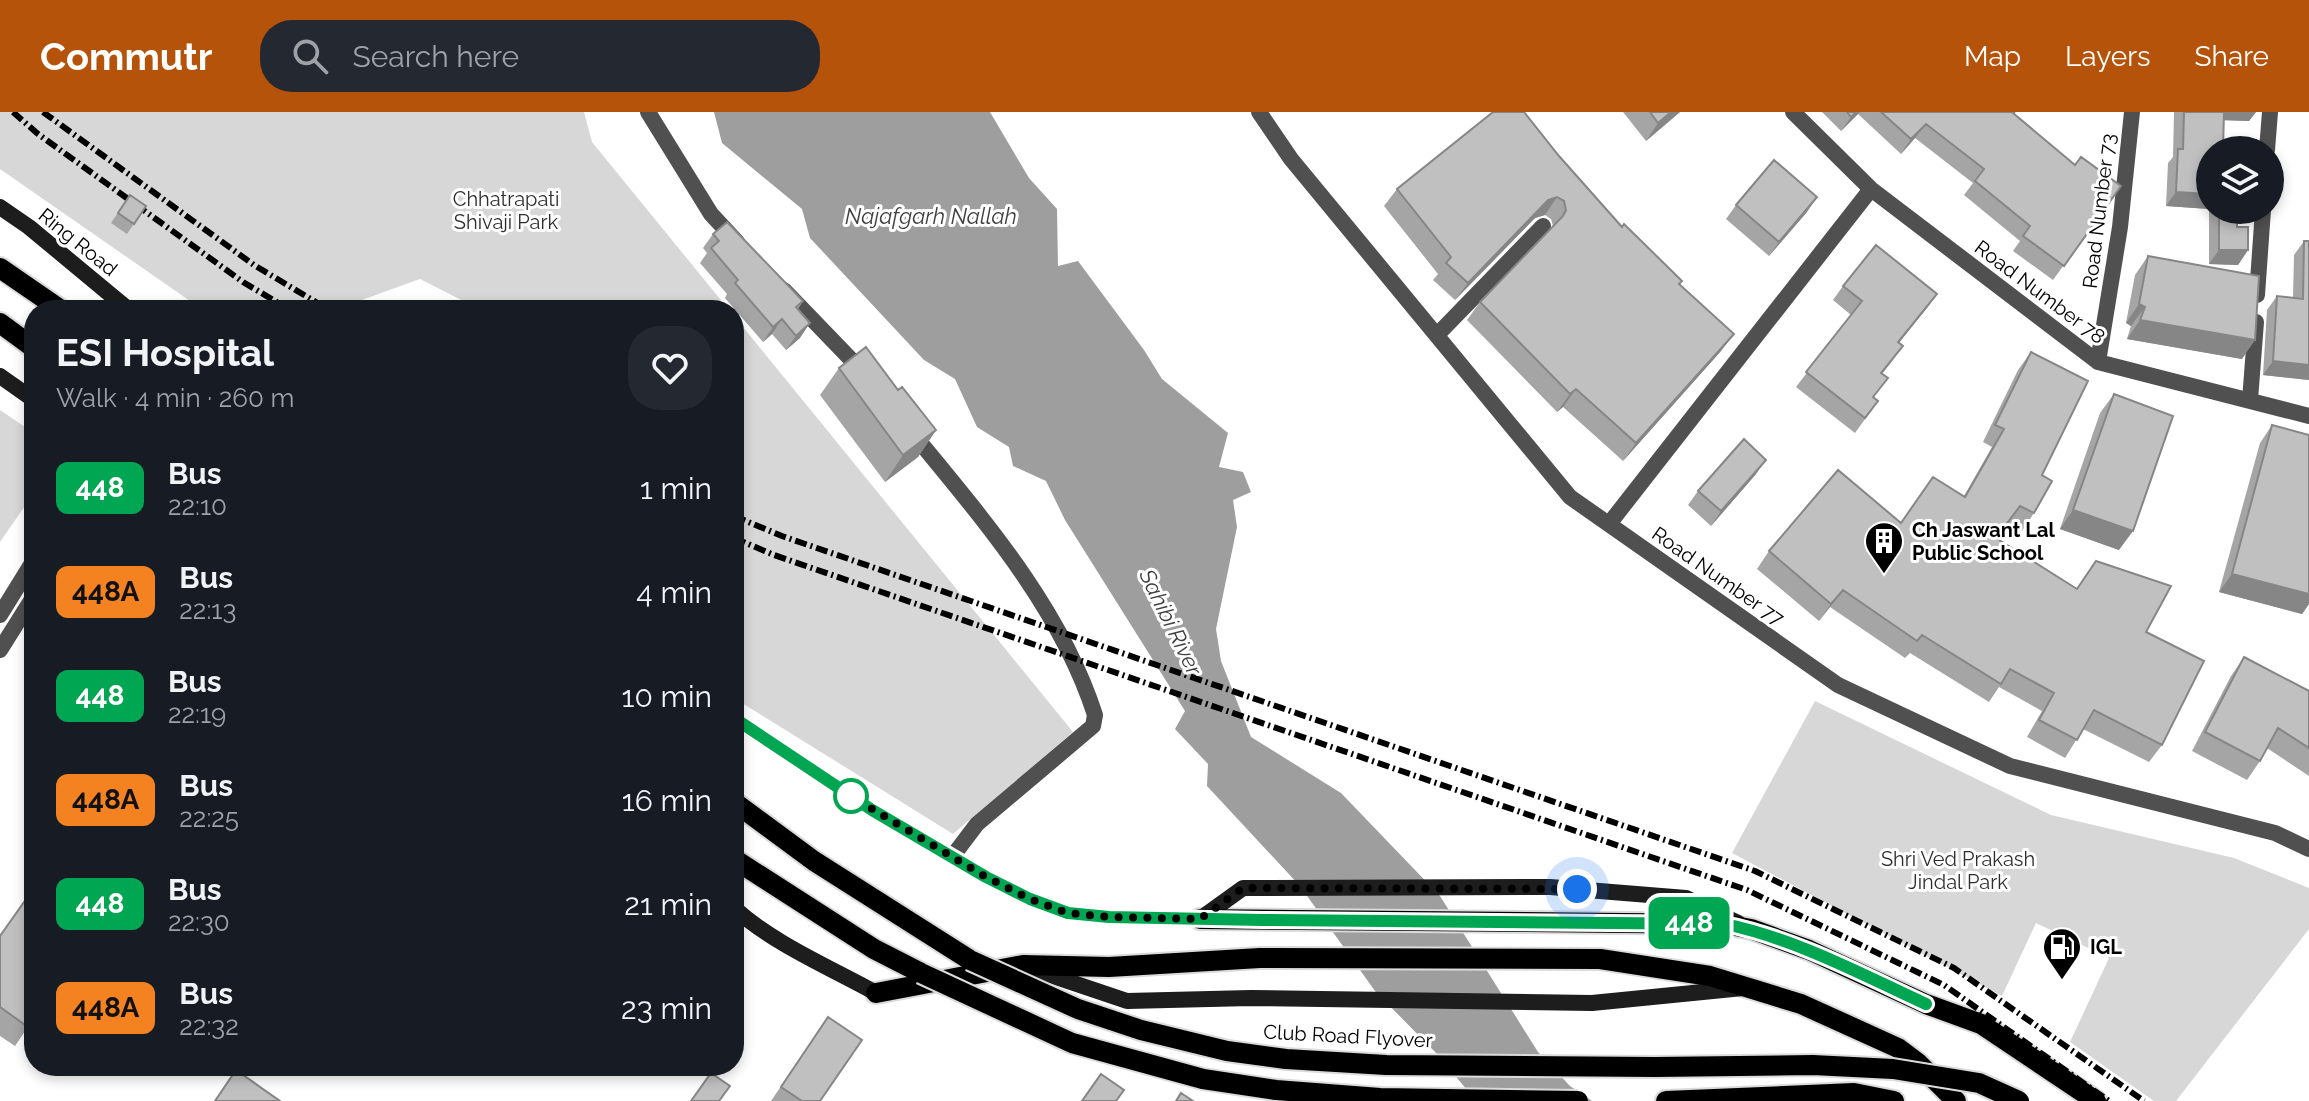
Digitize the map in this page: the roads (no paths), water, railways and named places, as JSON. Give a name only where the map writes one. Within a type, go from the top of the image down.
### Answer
[{"type":"main road","name":"Ring Road","points":[[0,207],[117,300]]},
{"type":"main road","points":[[0,268],[46,300]]},
{"type":"main road","points":[[0,323],[24,341]]},
{"type":"main road","points":[[0,376],[24,393]]},
{"type":"main road","points":[[744,725],[872,810],[952,857],[1030,899],[1068,913],[1200,919],[1725,924],[1751,929]]},
{"type":"main road","name":"Club Road Flyover","points":[[744,809],[814,861],[970,960],[1078,1009],[1141,1030],[1227,1051],[1286,1059],[1386,1065],[1813,1065],[1893,1069],[1979,1083],[2019,1101]]},
{"type":"main road","points":[[744,865],[874,949],[1072,1043],[1203,1079],[1276,1090],[1380,1098],[1578,1101]]},
{"type":"main road","points":[[1200,919],[1243,888],[1550,887],[1686,898],[1926,1004],[1981,1024],[2096,1101]]},
{"type":"main road","points":[[744,917],[876,993],[1023,965],[1109,967],[1260,958],[1600,959],[1710,976],[1801,1004],[1898,1048],[1918,1063],[1956,1101]]},
{"type":"main road","points":[[1023,965],[1127,1001],[1251,998],[1592,1003],[1748,987]]},
{"type":"main road","points":[[1666,1101],[1854,1093],[1894,1101]]},
{"type":"street","points":[[648,112],[711,214],[752,258]]},
{"type":"street","name":"Road Number 77","points":[[1259,112],[1291,159],[1570,497],[1838,685],[2010,766],[2275,833],[2309,849]]},
{"type":"street","name":"Road Number 78","points":[[1793,112],[1871,189],[2098,362],[2309,416]]},
{"type":"street","name":"Road Number 73","points":[[2098,362],[2120,227],[2132,112]]},
{"type":"street","points":[[2268,136],[2270,112]]},
{"type":"street","points":[[1609,524],[1871,189]]},
{"type":"street","points":[[2250,400],[2262,224]]},
{"type":"street","points":[[1437,335],[1543,226]]},
{"type":"street","points":[[773,279],[877,389]]},
{"type":"street","points":[[897,413],[976,511],[1052,618],[1095,715],[1093,726],[977,824],[952,857]]},
{"type":"street","points":[[0,615],[24,576]]},
{"type":"street","points":[[0,650],[24,612]]},
{"type":"water","name":"Najafgarh Nallah","points":[[714,112],[990,112],[1029,178],[1057,209],[1058,266],[1078,261],[1162,379],[1228,433],[1219,467],[1243,472],[1251,492],[1233,500],[1237,527],[1216,629],[1221,661],[1251,737],[1341,793],[1440,896],[1538,1052],[1570,1086],[1592,1101],[1476,1101],[1439,1056],[1375,991],[1300,886],[1207,786],[1208,764],[1175,729],[1185,711],[1065,520],[1046,481],[1013,466],[1009,447],[977,427],[955,379],[924,360],[810,238],[802,209],[722,143]]},
{"type":"railway","points":[[13,112],[38,134],[243,282],[273,300]]},
{"type":"railway","points":[[43,112],[254,265],[312,300]]},
{"type":"railway","points":[[744,520],[782,536],[1755,871],[1954,968],[2144,1101]]},
{"type":"railway","points":[[744,542],[1747,890],[1944,985],[2109,1101]]},
{"type":"place","name":"Ch Jaswant Lal Public School","points":[[1884,575]]},
{"type":"place","name":"IGL","points":[[2062,981]]},
{"type":"park label","name":"Chhatrapati Shivaji Park","points":[[506,210]]},
{"type":"park label","name":"Shri Ved Prakash Jindal Park","points":[[1958,870]]},
{"type":"water label","name":"Sahibi River","points":[[1171,622]]}]
